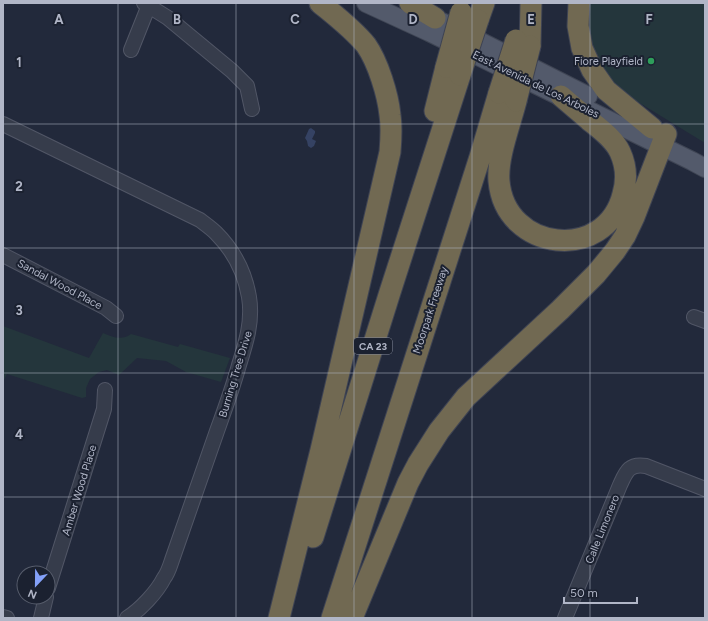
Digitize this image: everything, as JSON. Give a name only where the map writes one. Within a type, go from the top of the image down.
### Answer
[{"type":"highway","points":[[279,618],[320,458],[351,325],[390,152],[392,133],[386,93],[379,71],[366,46],[341,20],[320,3]]},
{"type":"highway","points":[[410,3],[435,18]]},
{"type":"highway","name":"Moorpark Freeway","points":[[332,618],[508,97],[523,43],[530,3]]},
{"type":"highway","points":[[352,618],[408,482],[426,450],[439,431],[466,398],[596,274],[625,236],[634,217],[660,136],[606,90],[592,70],[582,48],[578,26],[579,3]]},
{"type":"highway","name":"CA 23","points":[[287,618],[390,292],[471,10]]},
{"type":"highway","points":[[508,97],[499,172],[499,182],[504,202],[510,213],[529,231],[551,240],[570,240],[593,233],[600,229],[611,218],[620,204],[625,183],[625,170],[622,157],[615,144],[561,96]]},
{"type":"main road","name":"East Avenida de Los Arboles","points":[[366,3],[430,32],[561,96],[705,155]]},
{"type":"main road","name":"East Avenida de Los Arboles","points":[[403,3],[435,18],[660,136],[705,168]]},
{"type":"street","points":[[131,50],[146,4],[168,18],[232,71],[247,86],[252,109]]},
{"type":"street","name":"Burning Tree Drive","points":[[3,124],[200,220],[216,232],[229,248],[239,265],[247,284],[250,326],[247,341],[172,560],[164,579],[150,597],[127,618]]},
{"type":"street","name":"Sandal Wood Place","points":[[3,255],[106,308],[116,316]]},
{"type":"street","name":"Amber Wood Place","points":[[55,565],[104,409],[105,390]]},
{"type":"street","name":"Calle Limonero","points":[[565,618],[628,469],[639,465],[655,468],[705,489]]},
{"type":"street","points":[[41,618],[44,605]]},
{"type":"street","points":[[3,617],[7,618]]},
{"type":"shaded area","name":"Fiore Playfield","points":[[588,3],[705,3],[705,143],[625,94],[605,75],[590,47],[586,17]]},
{"type":"shaded area","points":[[3,326],[89,358],[103,333],[121,338],[131,334],[178,347],[180,344],[230,358],[221,382],[186,372],[166,361],[137,358],[119,375],[107,370],[99,372],[90,379],[86,388],[86,397],[82,398],[7,374],[4,380]]},
{"type":"water","points":[[311,128],[315,131],[312,139],[316,141],[314,146],[311,148],[308,146],[305,138],[309,129]]},
{"type":"place","name":"Fiore Playfield","points":[[651,61]]}]
